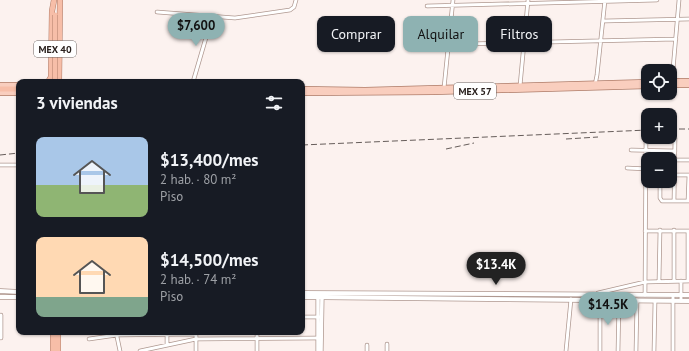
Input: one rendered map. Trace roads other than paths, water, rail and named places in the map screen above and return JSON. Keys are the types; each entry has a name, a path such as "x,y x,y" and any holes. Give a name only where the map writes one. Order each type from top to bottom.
{"highway":[{"name":"MEX 40","path":"54,0 56,15 57,79"},
{"path":"50,79 51,76 52,11 54,0"},
{"name":"MEX 40","path":"56,15 59,0"},
{"path":"58,79 60,75 59,0"},
{"path":"51,76 55,78 60,75"},
{"path":"51,76 54,79"},
{"path":"0,89 16,89"},
{"path":"53,335 53,351"},
{"path":"58,335 58,351"}],"main road":[{"path":"677,82 689,81"},
{"name":"MEX 57","path":"594,86 641,83"},
{"path":"677,84 689,85"},
{"path":"0,85 16,85"},
{"name":"MEX 57","path":"305,93 641,86"},
{"name":"MEX 57","path":"305,89 444,90"},
{"path":"0,92 16,93"},
{"path":"0,292 16,292"},
{"path":"305,293 320,295 485,296 689,301"},
{"path":"305,297 320,295"},
{"path":"528,297 590,295 689,295"},
{"path":"0,297 16,297"}],"street":[{"path":"157,12 234,18 290,10 294,7 296,0"},
{"path":"594,86 602,40 605,0"},
{"path":"427,6 452,2 657,0"},
{"path":"673,64 679,0"},
{"path":"527,16 528,1"},
{"path":"451,16 452,2"},
{"path":"194,79 212,17"},
{"path":"604,21 689,19"},
{"path":"552,42 676,39"},
{"path":"444,90 447,52"},
{"path":"519,88 524,52"},
{"path":"646,144 646,150"},
{"path":"631,150 675,151 675,144"},
{"path":"677,160 689,160"},
{"path":"0,165 16,165"},
{"path":"627,168 641,168"},
{"path":"660,188 660,198 662,201 688,201 689,175 677,175"},
{"path":"645,295 647,188"},
{"path":"674,188 674,201"},
{"path":"659,281 660,230"},
{"path":"674,230 674,281"},
{"path":"590,295 645,282 688,281 689,231 646,231"},
{"path":"681,281 681,301"},
{"path":"320,295 320,351"},
{"path":"673,295 673,351"},
{"path":"566,351 571,299"},
{"path":"600,300 600,351"},
{"path":"618,351 619,300"},
{"path":"636,351 637,300"},
{"path":"654,351 655,301"},
{"path":"0,315 1,338"},
{"path":"305,317 320,317"},
{"path":"0,328 6,328"},
{"path":"89,339 111,335"},
{"path":"117,335 120,351"},
{"path":"167,335 167,345"},
{"path":"196,335 196,351"},
{"path":"257,335 257,351"},
{"path":"140,351 196,339 320,338"},
{"path":"387,344 387,351"},
{"path":"367,345 367,351"}],"railway":[{"path":"677,129 689,129"},
{"path":"305,145 641,130"},
{"path":"566,139 598,137"},
{"path":"446,149 474,143"},
{"path":"0,155 16,153"}]}
